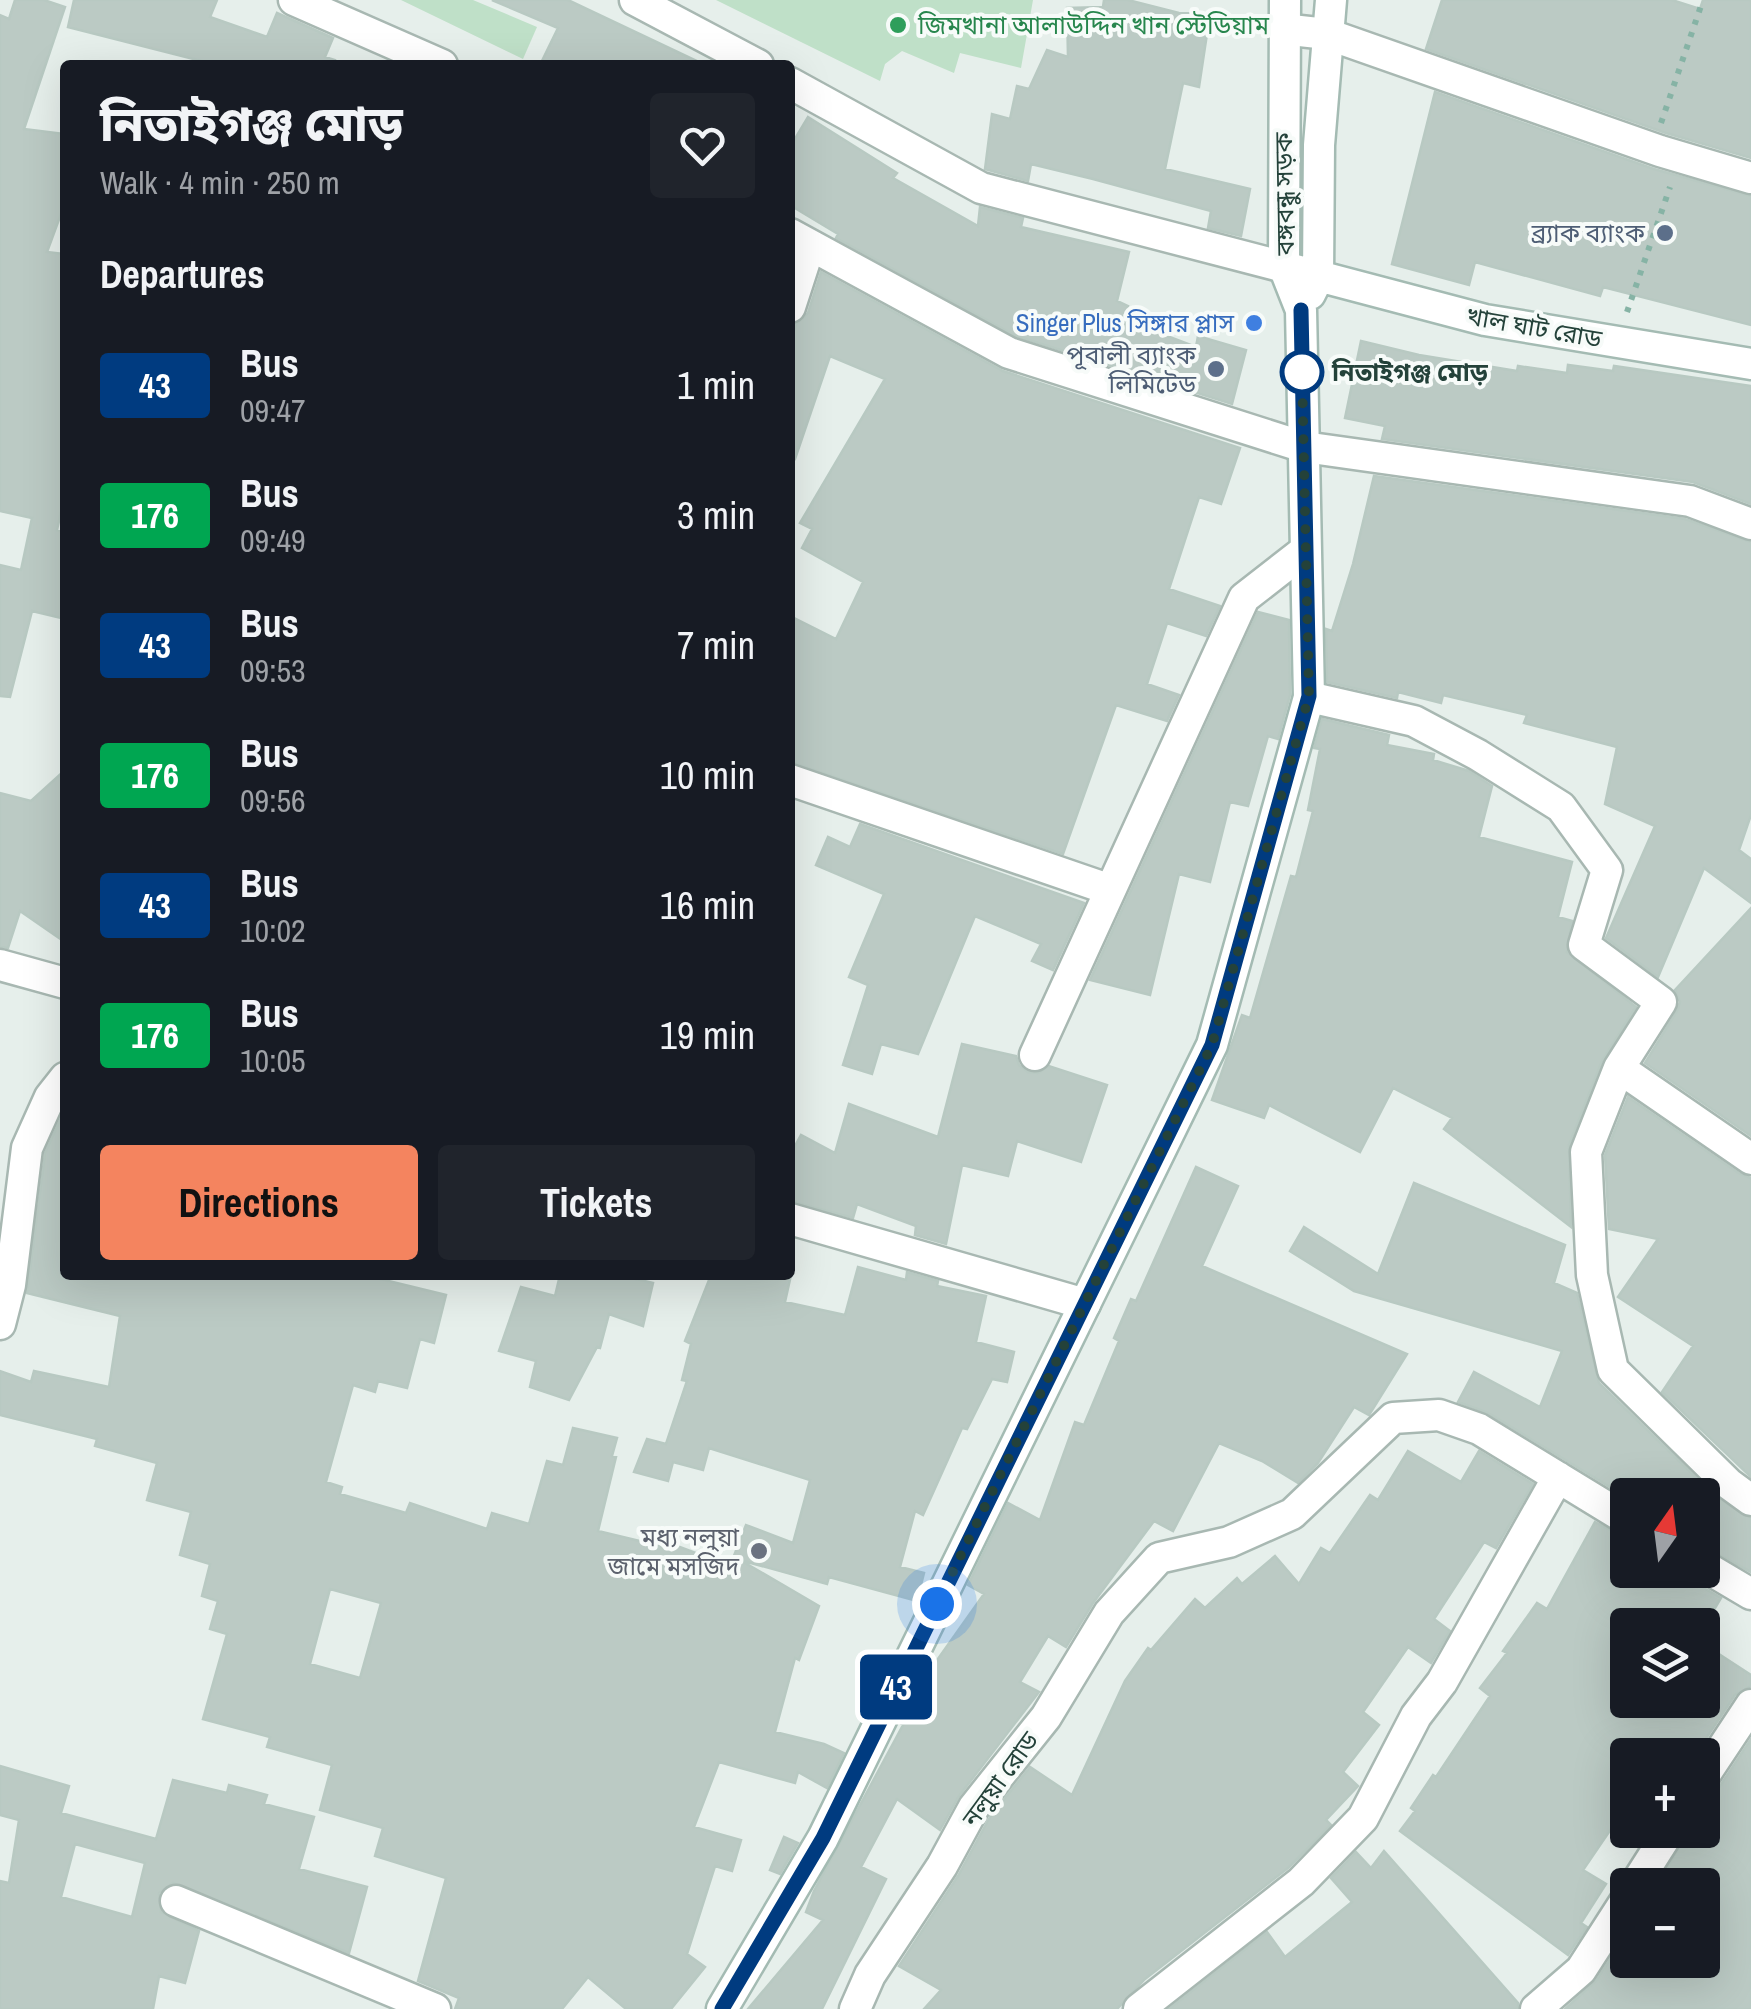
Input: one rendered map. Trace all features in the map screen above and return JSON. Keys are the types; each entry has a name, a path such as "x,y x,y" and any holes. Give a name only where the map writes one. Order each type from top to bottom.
{"street":[{"path":"294,0 431,60"},
{"path":"635,0 749,60"},
{"name":"বঙ্গবন্ধু সড়ক","path":"1301,310 1318,278 1319,144 1331,0"},
{"path":"1283,15 1326,34 1751,178"},
{"name":"বঙ্গবন্ধু সড়ক","path":"1283,15 1284,267 1301,310"},
{"name":"খাল ঘাট রোড","path":"795,85 981,188 1485,320 1751,364"},
{"path":"795,274 800,240 1009,353 1304,448 1690,501 1751,524"},
{"path":"722,2009 823,1838 1212,1045 1309,696 1303,552 1301,310"},
{"path":"1034,1056 1244,598 1303,552"},
{"path":"1309,696 1414,721 1478,755 1561,807 1606,870 1584,944 1661,1002 1619,1068 1586,1152 1592,1275 1614,1370 1729,1484 1751,1500"},
{"path":"795,782 1108,889"},
{"path":"0,965 60,982"},
{"path":"1619,1068 1751,1159"},
{"path":"0,1324 10,1286 27,1148 60,1085"},
{"path":"795,1220 1085,1304"},
{"name":"নলুয়া রোড","path":"854,2009 870,1975 942,1866 974,1807 1046,1716 1109,1614 1159,1558 1229,1542 1292,1514 1393,1418 1439,1415 1478,1430 1558,1477"},
{"path":"1139,2009 1301,1882 1363,1818 1416,1716 1442,1682 1558,1477 1610,1509"},
{"path":"1720,1576 1751,1594"},
{"path":"1720,1752 1751,1705"},
{"path":"176,1902 435,2009"},
{"path":"1536,2009 1581,1970 1610,1925"}],"path":[{"path":"1617,342 1703,0"}],"green space":[{"path":"401,0 473,0 537,27 523,59"},
{"name":"জিমখানা আলাউদ্দিন খান স্টেডিয়াম","path":"716,0 1033,0 1021,68 960,53 954,73 902,51 885,64 880,81"}],"building":[{"path":"15,0 44,0 65,7 24,129 60,133 60,217 47,252 60,253 60,618 32,611 10,697 0,696 0,565 21,570 32,518 0,511 0,15 9,19"},
{"path":"74,0 217,0 210,17 267,37 277,13 333,38 325,57 335,60 197,60 68,27"},
{"path":"492,0 568,0 694,60 542,60 558,28"},
{"path":"1104,0 1128,0 1179,13 1210,14 1199,87 1183,83 1165,169 1250,189 1241,236 1208,228 1211,211 1093,179 1031,164 1028,181 985,169 992,114 1010,119 1017,86 1029,89 1047,50 1068,57 1067,8 1103,7"},
{"path":"1442,0 1672,0 1700,9 1703,0 1751,0 1751,158 1666,133 1426,49"},
{"path":"1435,92 1654,169 1751,196 1751,325 1603,287 1600,296 1475,262 1469,285 1392,264"},
{"path":"808,117 897,173 893,178 978,226 980,207 1023,218 1021,227 1129,252 1117,301 1128,306 1122,319 1196,347 1198,336 1246,350 1232,404 1016,336 836,238 838,234 795,208 795,139"},
{"path":"821,272 1003,371 1240,448 1221,504 1199,497 1169,589 1220,606 1206,636 1167,623 1147,684 1179,695 1167,721 1116,705 1063,854 795,764 795,618 836,639 863,582 802,548 812,529 800,523 885,379 830,356 795,459 795,327 808,313"},
{"path":"1361,341 1517,371 1518,366 1567,373 1568,365 1613,371 1614,366 1751,386 1751,504 1693,482 1382,439 1385,426 1345,418"},
{"path":"1374,476 1685,519 1751,542 1751,815 1739,850 1751,859 1751,903 1704,868 1658,977 1606,938 1655,826 1605,804 1617,747 1524,723 1527,715 1443,695 1441,703 1398,692 1397,698 1327,682 1326,629 1332,631"},
{"path":"1258,612 1289,620 1290,695 1278,739 1268,736 1248,806 1230,802 1210,882 1179,874 1150,995 1090,980"},
{"path":"1322,719 1389,735 1387,745 1434,754 1433,760 1469,771 1492,786 1479,837 1572,862 1558,917 1572,921 1567,952 1636,1007 1602,1061 1569,1145 1571,1227 1444,1129 1452,1118 1393,1088 1360,1152 1269,1105 1264,1118 1212,1100 1242,1015 1250,1018 1291,876 1296,877 1313,811 1308,810 1320,749 1314,748"},
{"path":"60,775 60,939 20,911 8,948 0,947 0,793 31,801"},
{"path":"860,824 1084,903 1053,970 1032,961 1041,944 975,916 918,1054 881,1044 872,1074 843,1065 868,985 849,977 884,894 816,865 828,837 850,847"},
{"path":"1751,908 1751,1136 1645,1063 1677,1011 1680,1002 1675,990"},
{"path":"962,1044 1016,1056 1028,1072 1038,1073 1049,1066 1107,1085 1081,1162 1017,1141 1008,1176 962,1165 946,1244 915,1235 916,1226 857,1204 853,1218 795,1202 795,1146 801,1135 835,1153 849,1104 938,1137"},
{"path":"1628,1097 1751,1178 1751,1477 1662,1392 1693,1346 1618,1297 1658,1239 1609,1229 1605,1155"},
{"path":"60,1120 60,1280 384,1280 446,1295 434,1343 420,1339 407,1388 378,1381 375,1392 353,1385 326,1482 342,1487 340,1494 406,1513 410,1503 487,1529 492,1513 529,1524 547,1461 563,1465 573,1428 617,1438 598,1531 648,1543 651,1536 730,1566 746,1525 793,1543 810,1480 709,1448 703,1470 673,1462 668,1481 634,1472 647,1439 666,1444 687,1381 682,1380 691,1344 685,1341 709,1280 790,1280 785,1302 845,1315 858,1267 906,1280 907,1272 938,1281 937,1286 986,1296 976,1342 1014,1352 1007,1382 992,1379 967,1429 962,1428 923,1515 915,1511 900,1567 924,1573 917,1601 829,1577 827,1584 740,1560 819,1606 799,1660 795,1658 775,1732 844,1753 827,1788 798,1772 795,1783 719,1762 694,1827 741,1840 732,1871 715,1866 687,1954 705,1967 671,2009 626,2009 588,1977 562,2009 455,2009 459,1998 418,1981 446,1878 375,1856 383,1828 320,1810 332,1765 267,1747 270,1737 203,1719 227,1634 210,1629 218,1601 202,1596 210,1564 180,1555 191,1512 147,1500 157,1463 95,1446 97,1439 0,1415 0,1371 31,1382 34,1371 109,1387 120,1316 27,1293 45,1153","holes":["330,1589 381,1603 360,1678 310,1664"]},
{"path":"1196,1167 1238,1186 1202,1266 1407,1354 1369,1415 1354,1407 1318,1463 1298,1483 1262,1461 1219,1443 1173,1531 1154,1521 1093,1603 1066,1647 1048,1636 1020,1682 1039,1692 959,1796 940,1830 897,1799 861,1867 886,1879 822,2009 748,2009 823,1920 806,1912 814,1891 903,1725 900,1723 916,1690 984,1594 968,1585 1008,1503 1040,1520 1075,1422 1084,1425 1119,1341 1114,1338 1131,1299 1136,1301"},
{"path":"1414,1183 1565,1245 1554,1283 1577,1293 1599,1383 1696,1478 1610,1478 1610,1487 1488,1413 1458,1402 1474,1372 1540,1407 1562,1351 1354,1291 1290,1251 1304,1227 1378,1274"},
{"path":"559,1280 653,1283 643,1326 609,1314 600,1348 597,1347 569,1400 530,1387 536,1361 499,1351 521,1287 555,1296"},
{"path":"1408,1451 1461,1482 1479,1451 1533,1484 1496,1548 1484,1542 1434,1619 1450,1631 1431,1663 1408,1647 1363,1712 1379,1725 1343,1772 1358,1786 1326,1820 1331,1825 1288,1868 1145,1979 1117,2009 924,2009 941,1990 899,1966 958,1876 990,1817 1030,1767 1072,1795 1125,1681 1148,1648 1151,1650 1195,1599 1205,1608 1237,1578 1242,1584 1275,1556 1299,1584 1321,1548 1330,1553 1370,1495 1378,1500"},
{"path":"1720,1499 1751,1518 1751,1572 1720,1556"},
{"path":"1595,1522 1610,1530 1610,1588 1704,1588 1721,1598 1715,1608 1610,1608 1610,1718 1720,1718 1706,1738 1610,1738 1610,1830 1583,1870 1606,1884 1581,1923 1587,1927 1568,1955 1400,1831 1433,1775 1436,1777 1490,1696 1480,1688 1507,1653 1503,1651 1537,1603 1547,1609"},
{"path":"1720,1655 1751,1675 1751,1686 1735,1695 1720,1718"},
{"path":"1751,1739 1751,2009 1565,2009 1596,1981 1610,1959 1610,1978 1720,1978 1720,1868 1667,1868 1679,1848 1720,1848 1720,1786"},
{"path":"0,1766 69,1786 61,1813 156,1839 173,1780 227,1793 229,1785 267,1795 264,1804 314,1817 299,1869 367,1887 349,1953 173,1883 159,1893 161,1912 199,1931 185,1983 159,1976 153,2009 0,2009 0,1881 9,1883 19,1820 0,1815","holes":["75,1844 145,1863 132,1917 61,1897"]},
{"path":"784,1837 798,1843 780,1874 770,1870"},
{"path":"1384,1851 1518,2003 1518,2009 1169,2009 1267,1932 1285,1957 1352,1902 1331,1878 1356,1852 1371,1868"}],"bus line":[{"name":"43","path":"722,2009 823,1838 1212,1045 1309,696 1303,552 1301,310"}],"place":[{"name":"জিমখানা আলাউদ্দিন খান স্টেডিয়াম","path":"898,25"},
{"name":"ব্র্যাক ব্যাংক","path":"1665,233"},
{"name":"Singer Plus সিঙ্গার প্লাস","path":"1254,323"},
{"name":"পূবালী ব্যাংক লিমিটেড","path":"1216,369"},
{"name":"নিতাইগঞ্জ মোড়","path":"1302,372"},
{"name":"মধ্য নলুয়া জামে মসজিদ","path":"759,1551"}],"route":[{"path":"937,1604 1212,1045 1309,696 1302,372"}]}
